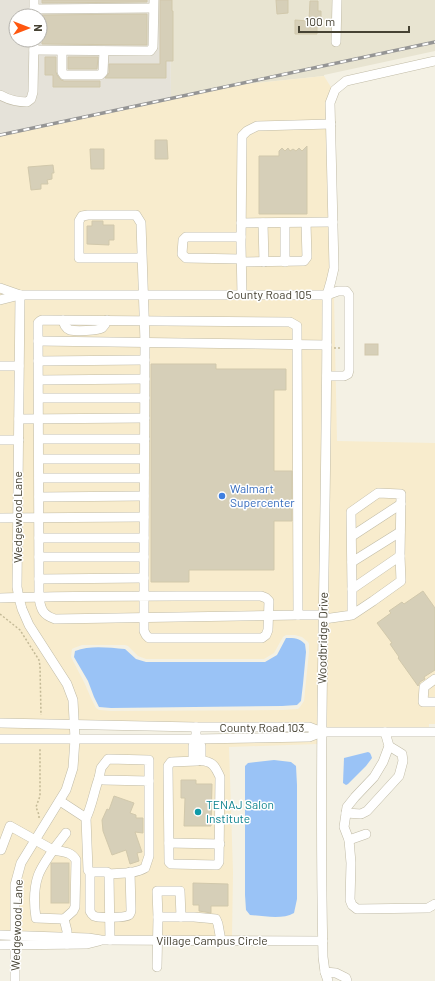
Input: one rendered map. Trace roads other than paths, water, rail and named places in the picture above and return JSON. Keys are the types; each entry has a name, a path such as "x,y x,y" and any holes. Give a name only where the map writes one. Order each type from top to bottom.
{"street":[{"path":"336,42 337,0"},
{"path":"0,95 6,99 18,102 27,102 31,99 34,92 34,50 150,51 153,48 154,4 34,8"},
{"path":"62,51 62,72 64,75 100,75 103,72 104,51"},
{"name":"County Road 105","path":"0,300 20,295 327,294 334,268 330,103 335,90 346,81 435,61"},
{"path":"242,294 242,136 247,131 257,126 331,124"},
{"path":"0,598 39,598 144,597 261,596 266,598 269,602 268,630 266,635 262,638 149,638 144,631 144,597 144,578 144,556 144,538 144,516 144,496 144,478 144,459 144,439 144,418 144,398 144,379 145,342 141,223 136,215 82,216 79,221 79,258 142,258"},
{"path":"241,223 333,222"},
{"path":"263,223 264,262"},
{"path":"285,223 285,262"},
{"path":"241,237 186,237 183,240 182,254 186,258 264,262 304,261 306,258 306,223"},
{"name":"County Road 105","path":"0,288 20,295"},
{"path":"327,294 338,291 346,291 349,295 348,374 344,376 327,376"},
{"name":"Woodbridge Drive","path":"327,294 322,732 323,941 325,972 328,981"},
{"name":"Wedgewood Lane","path":"15,981 16,884 21,863 66,790 73,768 75,739 73,700 67,684 29,625 22,609 17,587 20,295"},
{"path":"298,615 297,326 290,322 107,320 102,328 98,330 70,330 65,326 63,320 40,321 38,324 39,598 41,608 46,616 55,619 298,615 324,617 352,616 401,581 401,494 378,493 351,512 352,616"},
{"path":"38,341 327,345"},
{"path":"38,360 145,360"},
{"path":"0,366 19,366"},
{"path":"39,380 144,379"},
{"path":"39,398 144,398"},
{"path":"19,419 144,418"},
{"path":"39,439 144,439"},
{"path":"0,440 19,440"},
{"path":"39,459 144,459"},
{"path":"39,478 144,478"},
{"path":"39,497 144,496"},
{"path":"352,536 401,504"},
{"path":"0,518 144,516"},
{"path":"352,562 400,532"},
{"path":"39,538 144,538"},
{"path":"39,557 144,556"},
{"path":"352,589 400,556"},
{"path":"39,579 144,578"},
{"path":"435,679 424,687 423,702 435,702"},
{"name":"County Road 103","path":"0,723 196,728 309,728 322,732"},
{"path":"196,728 193,757 197,761"},
{"path":"322,732 435,732"},
{"name":"County Road 103","path":"0,739 196,739 309,737 322,732"},
{"path":"385,732 389,746 383,762 374,777 347,807 344,827 349,840 351,863 350,900 352,906 357,909 428,908 435,904"},
{"path":"346,813 361,814 367,811 399,776 403,761 402,754 389,746"},
{"path":"90,872 107,872 109,874 142,870 145,868 149,856 149,760 108,759 101,768 90,810 86,818 88,870 90,872 90,911 92,914 97,917 128,916 131,909 130,872"},
{"path":"171,762 209,762 216,768 220,777 219,862 217,865 171,864 169,862 169,843 168,766 171,762"},
{"path":"99,778 103,780 149,781"},
{"path":"60,801 86,818"},
{"path":"1,850 10,826 52,850 73,856 76,860 75,907 73,911 64,919 36,918 35,911 38,875 52,850 66,833"},
{"path":"349,840 366,834"},
{"path":"169,843 220,844"},
{"path":"105,940 109,917 109,874"},
{"path":"157,967 157,892 180,891 181,917"},
{"path":"158,917 216,919 221,941"},
{"path":"64,919 67,941"},
{"name":"Village Campus Circle","path":"0,935 15,935 67,941"},
{"name":"Village Campus Circle","path":"0,945 67,941 88,938 105,940 157,941 323,941"},
{"path":"325,972 336,973 346,978 347,981"}],"water":[{"path":"286,638 297,639 305,644 306,652 301,701 297,705 99,707 88,681 74,657 75,651 100,647 125,649 136,659 146,662 265,662 277,655"},
{"path":"368,752 372,758 366,766 348,784 346,785 343,783 344,758"},
{"path":"274,760 291,762 296,766 297,899 294,913 278,917 267,917 250,915 246,910 245,766 248,763"}],"railway":[{"path":"0,135 435,42"}],"place":[{"name":"Walmart Supercenter","path":"222,496"},
{"name":"TENAJ Salon Institute","path":"198,812"}]}
